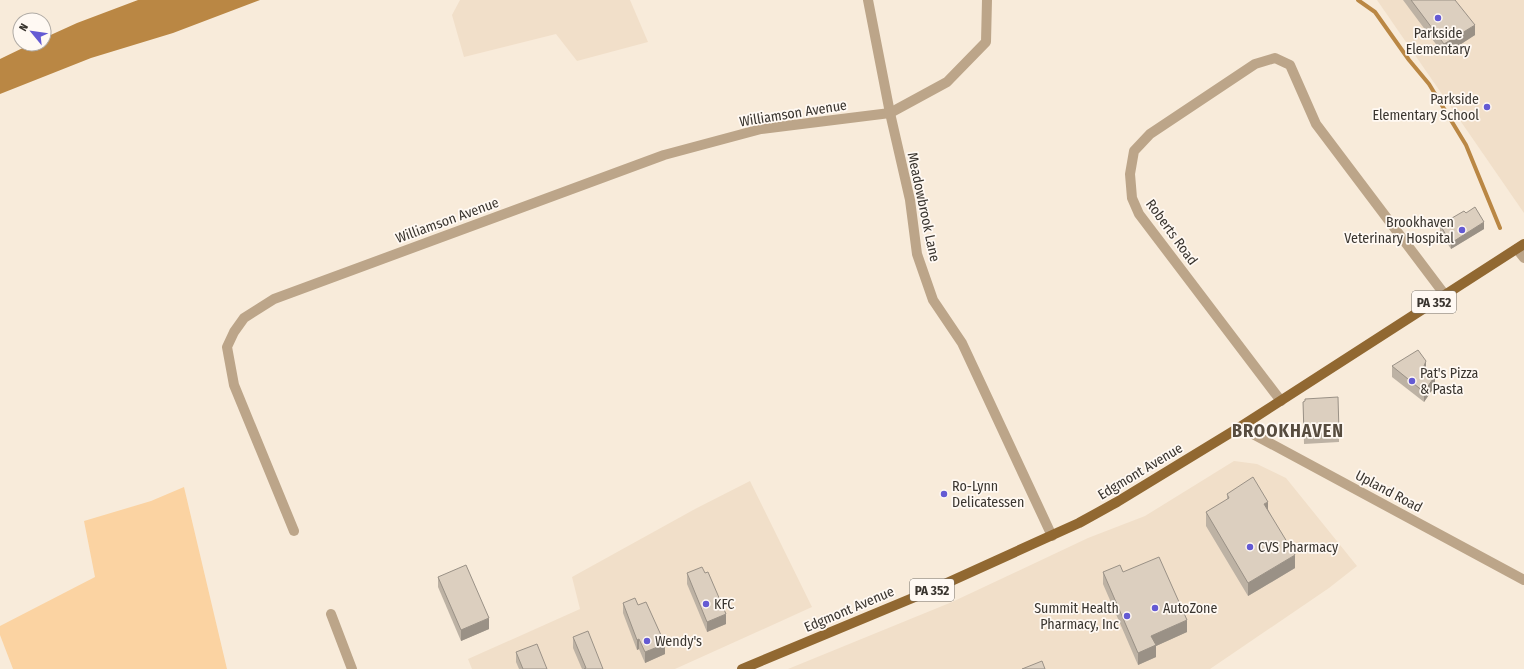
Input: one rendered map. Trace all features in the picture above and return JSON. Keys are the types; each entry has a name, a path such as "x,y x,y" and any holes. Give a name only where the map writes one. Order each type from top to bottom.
{"main road":[{"name":"Edgmont Avenue","path":"742,669 927,592 1052,536 1117,502 1240,428 1520,247"}],"street":[{"name":"Meadowbrook Lane","path":"868,0 890,113 910,200 917,254 933,300 962,343 1052,536"},
{"path":"890,113 947,82 986,42 987,0"},
{"name":"Roberts Road","path":"1281,402 1139,214 1132,198 1130,174 1134,151 1150,134 1255,64 1275,58 1290,65 1316,124 1444,295"},
{"name":"Williamson Avenue","path":"294,531 234,385 227,347 234,332 244,318 274,299 664,155 762,129 890,113"},
{"path":"1520,247 1524,258"},
{"name":"Upland Road","path":"1240,428 1524,580"},
{"path":"331,614 352,669"}],"shaded area":[{"path":"138,0 260,0 173,33 91,58 0,94 0,59 14,52 52,52 52,34 77,23"},
{"path":"460,0 630,0 648,42 577,61 556,34 464,57 452,15"},
{"name":"Parkside Elementary School","path":"1377,0 1524,0 1524,213"},
{"path":"1234,461 1257,464 1286,478 1357,566 1329,588 1210,669 788,669 952,602 1088,538 1145,516"},
{"path":"750,481 812,607 675,669 472,669 468,659 580,609 572,577 695,509"},
{"path":"184,487 227,669 13,669 0,635 0,626 95,577 84,521 151,501"}],"building":[{"name":"Parkside Elementary","path":"1411,0 1455,0 1475,25 1444,44"},
{"name":"Brookhaven Veterinary Hospital","path":"1475,207 1484,222 1451,243 1440,225 1464,211 1466,213"},
{"path":"1418,350 1426,361 1424,366 1435,376 1424,392 1392,366"},
{"path":"1338,397 1339,432 1304,434 1303,402 1305,399"},
{"name":"CVS Pharmacy","path":"1253,477 1268,502 1264,504 1295,555 1248,583 1206,512 1229,498 1227,494"},
{"path":"1159,557 1187,620 1151,636 1156,645 1138,653 1103,572 1120,565 1123,572"},
{"path":"466,565 489,618 461,630 438,577"},
{"name":"KFC","path":"702,567 705,573 708,572 726,614 707,622 687,573"},
{"name":"Wendy's","path":"635,598 638,605 646,602 665,644 645,652 639,639 637,640 623,603"},
{"path":"588,631 603,669 584,669 586,668 573,637"},
{"path":"537,644 547,669 523,669 516,652"},
{"path":"1042,661 1045,669 1022,669"}],"waterway":[{"path":"1358,0 1375,12 1409,60 1429,84 1466,145 1500,228"}],"place":[{"name":"Parkside Elementary","path":"1438,18"},
{"name":"Parkside Elementary School","path":"1487,107"},
{"name":"Brookhaven Veterinary Hospital","path":"1462,230"},
{"name":"Pat's Pizza & Pasta","path":"1412,381"},
{"name":"Ro-Lynn Delicatessen","path":"944,494"},
{"name":"CVS Pharmacy","path":"1250,547"},
{"name":"KFC","path":"706,604"},
{"name":"AutoZone","path":"1155,608"},
{"name":"Summit Health Pharmacy, Inc","path":"1127,616"},
{"name":"Wendy's","path":"647,641"}],"district":[{"name":"BROOKHAVEN","path":"1288,431"}]}
